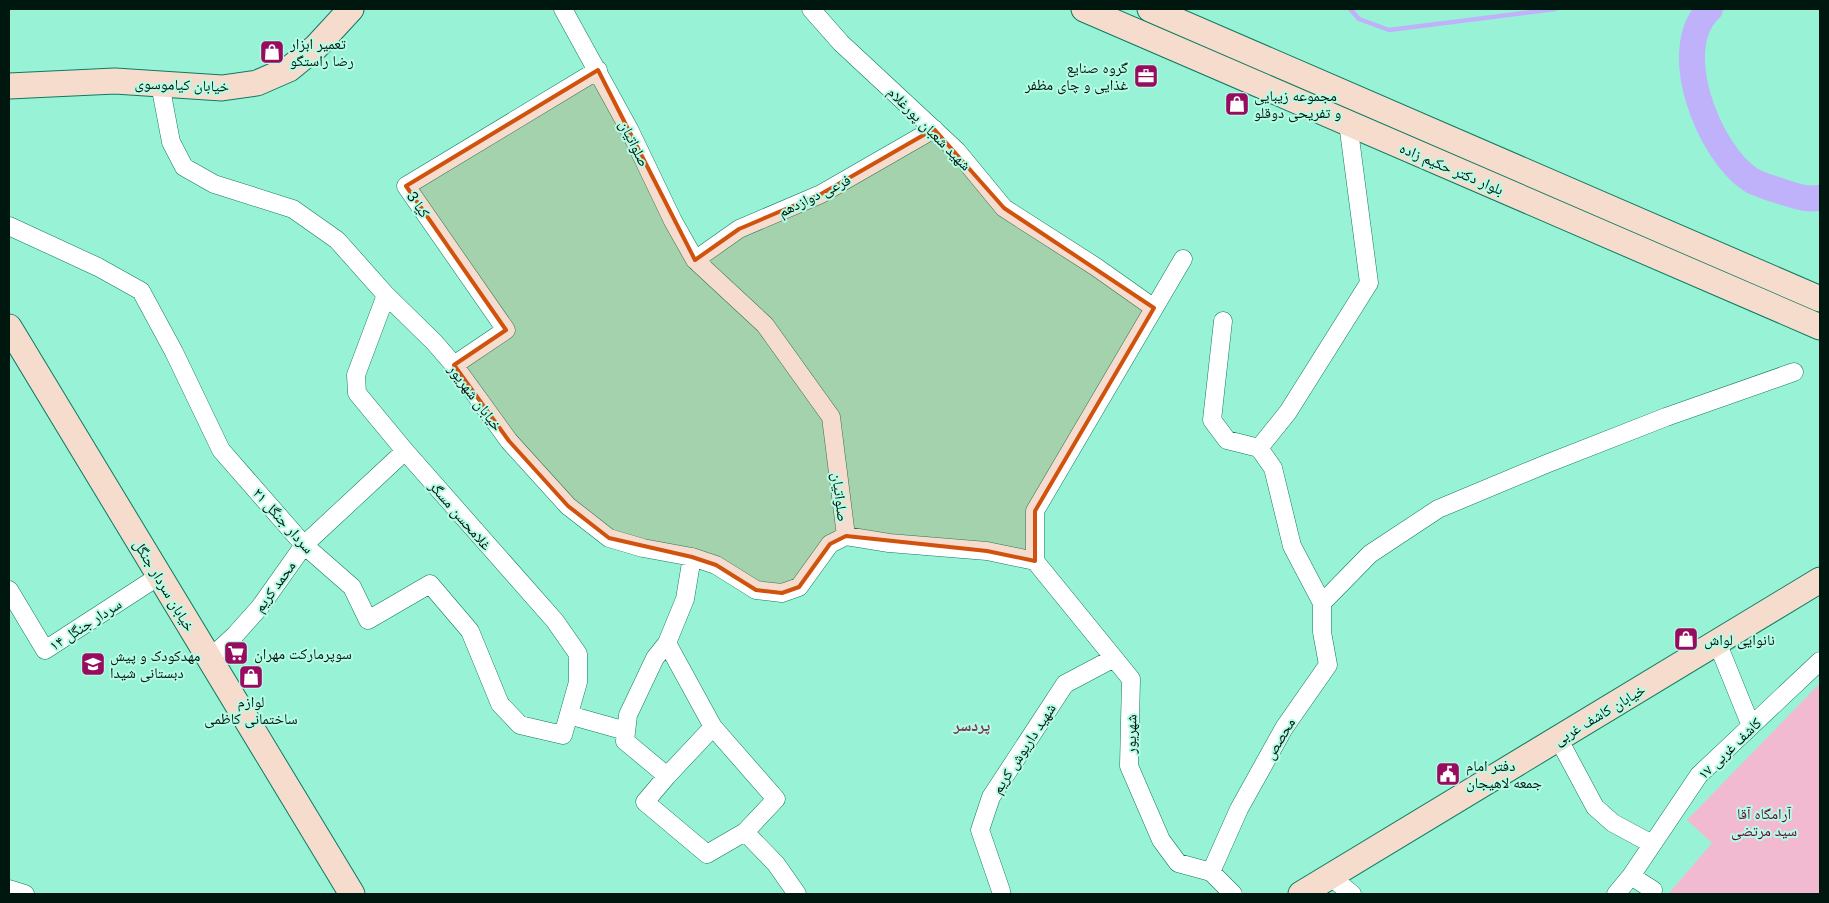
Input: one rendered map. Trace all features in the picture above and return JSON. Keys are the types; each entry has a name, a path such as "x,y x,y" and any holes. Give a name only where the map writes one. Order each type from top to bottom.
{"main road":[{"name":"خیابان کیاموسوی","path":"11,87 115,82 222,88 256,83 289,69 316,47 351,9"},
{"name":"بلوار دکتر حکیم زاده","path":"1084,9 1820,327"},
{"name":"بلوار دکتر حکیم زاده","path":"1150,9 1820,299"},
{"path":"1279,93 1290,68"},
{"name":"خیابان سردار جنگل","path":"13,342 159,576 352,894"},
{"name":"خیابان کاشف غربی","path":"1301,894 1820,580"}],"street":[{"name":"صلواتیان","path":"563,9 629,129 694,260 765,325 830,417 846,536 987,551 1035,561"},
{"name":"شهید شعبان پورغلام","path":"810,9 841,42 957,151 1004,208 1096,267 1154,308"},
{"name":"کیا 3","path":"454,366 506,330 406,186 598,70"},
{"name":"خیابان شهریور","path":"160,84 171,142 184,167 214,184 293,209 337,240 386,295 434,342 509,441 568,506 609,538 642,548 692,557 716,565 756,590 782,593 799,587 830,544 846,536"},
{"path":"1259,448 1288,412 1369,283 1348,123"},
{"name":"فرعی دوازدهم","path":"694,260 739,229 821,194 934,129"},
{"name":"سردار جنگل ۲۱","path":"9,226 98,267 141,291 174,352 222,450 304,545 352,587 368,620 430,584 470,631 500,704 520,725 563,735"},
{"path":"1035,561 1035,511 1183,259"},
{"name":"غلامحسن مسگر","path":"386,295 356,375 357,393 405,451 554,621 578,654 578,682 563,735"},
{"path":"1223,321 1212,420 1227,440 1259,448 1272,468 1292,546 1322,603 1370,554 1438,509 1546,464 1794,372"},
{"name":"محمد کریم","path":"209,659 235,635 260,607 304,545 405,451"},
{"path":"667,776 625,741 626,731 628,715 655,658 667,643 685,599 692,557"},
{"name":"شهریور","path":"1035,561 1131,680 1129,766 1161,840 1178,863 1211,872 1233,894"},
{"name":"سردار جنگل ۱۴","path":"9,590 45,650 159,576"},
{"name":"محصص","path":"1211,872 1239,809 1284,728 1328,665 1322,632 1322,603"},
{"path":"1717,642 1751,726"},
{"path":"667,643 714,727 776,799 746,832 707,854 645,802 714,727"},
{"name":"شهید داریوش کریم","path":"1001,894 980,830 991,797 1065,684 1114,658"},
{"name":"کاشف غربی ۱۷","path":"1616,894 1631,876 1699,776 1820,661"},
{"path":"569,715 626,731"},
{"path":"1558,738 1595,807 1613,823 1652,844"},
{"path":"746,832 776,864 797,894"},
{"path":"1330,876 1352,894"},
{"path":"1631,876 1653,890 1651,894"},
{"path":"9,889 25,894"}],"highlighted area":[{"path":"598,70 695,260 739,229 821,194 934,129 1004,208 1154,308 1035,511 1035,561 987,551 846,536 830,544 799,587 782,593 756,590 716,565 692,557 609,538 568,506 509,441 454,365 506,330 406,186"}],"green space":[{"name":"آرامگاه آقا سید مرتضی","path":"1820,683 1820,894 1668,894 1712,843 1687,820"}],"waterway":[{"path":"1350,9 1359,19 1389,30 1555,9"},
{"path":"1710,9 1698,26 1692,48 1693,73 1699,99 1708,124 1721,147 1735,166 1751,180 1801,197 1820,198"}],"place":[{"name":"تعمیر ابزار رضا راستگو","path":"272,52"},
{"name":"گروه صنایع غذایی و چای مظفر","path":"1146,76"},
{"name":"مجموعه زیبایی و تفریحی دوقلو","path":"1237,104"},
{"name":"نانوایی لواش","path":"1686,639"},
{"name":"سوپرمارکت مهران","path":"236,653"},
{"name":"مهدکودک و پیش دبستانی شیدا","path":"93,664"},
{"name":"لوازم ساختمانی کاظمی","path":"251,677"},
{"name":"دفتر امام جمعه لاهیجان","path":"1448,774"}],"district":[{"name":"پردسر","path":"972,724"}]}
